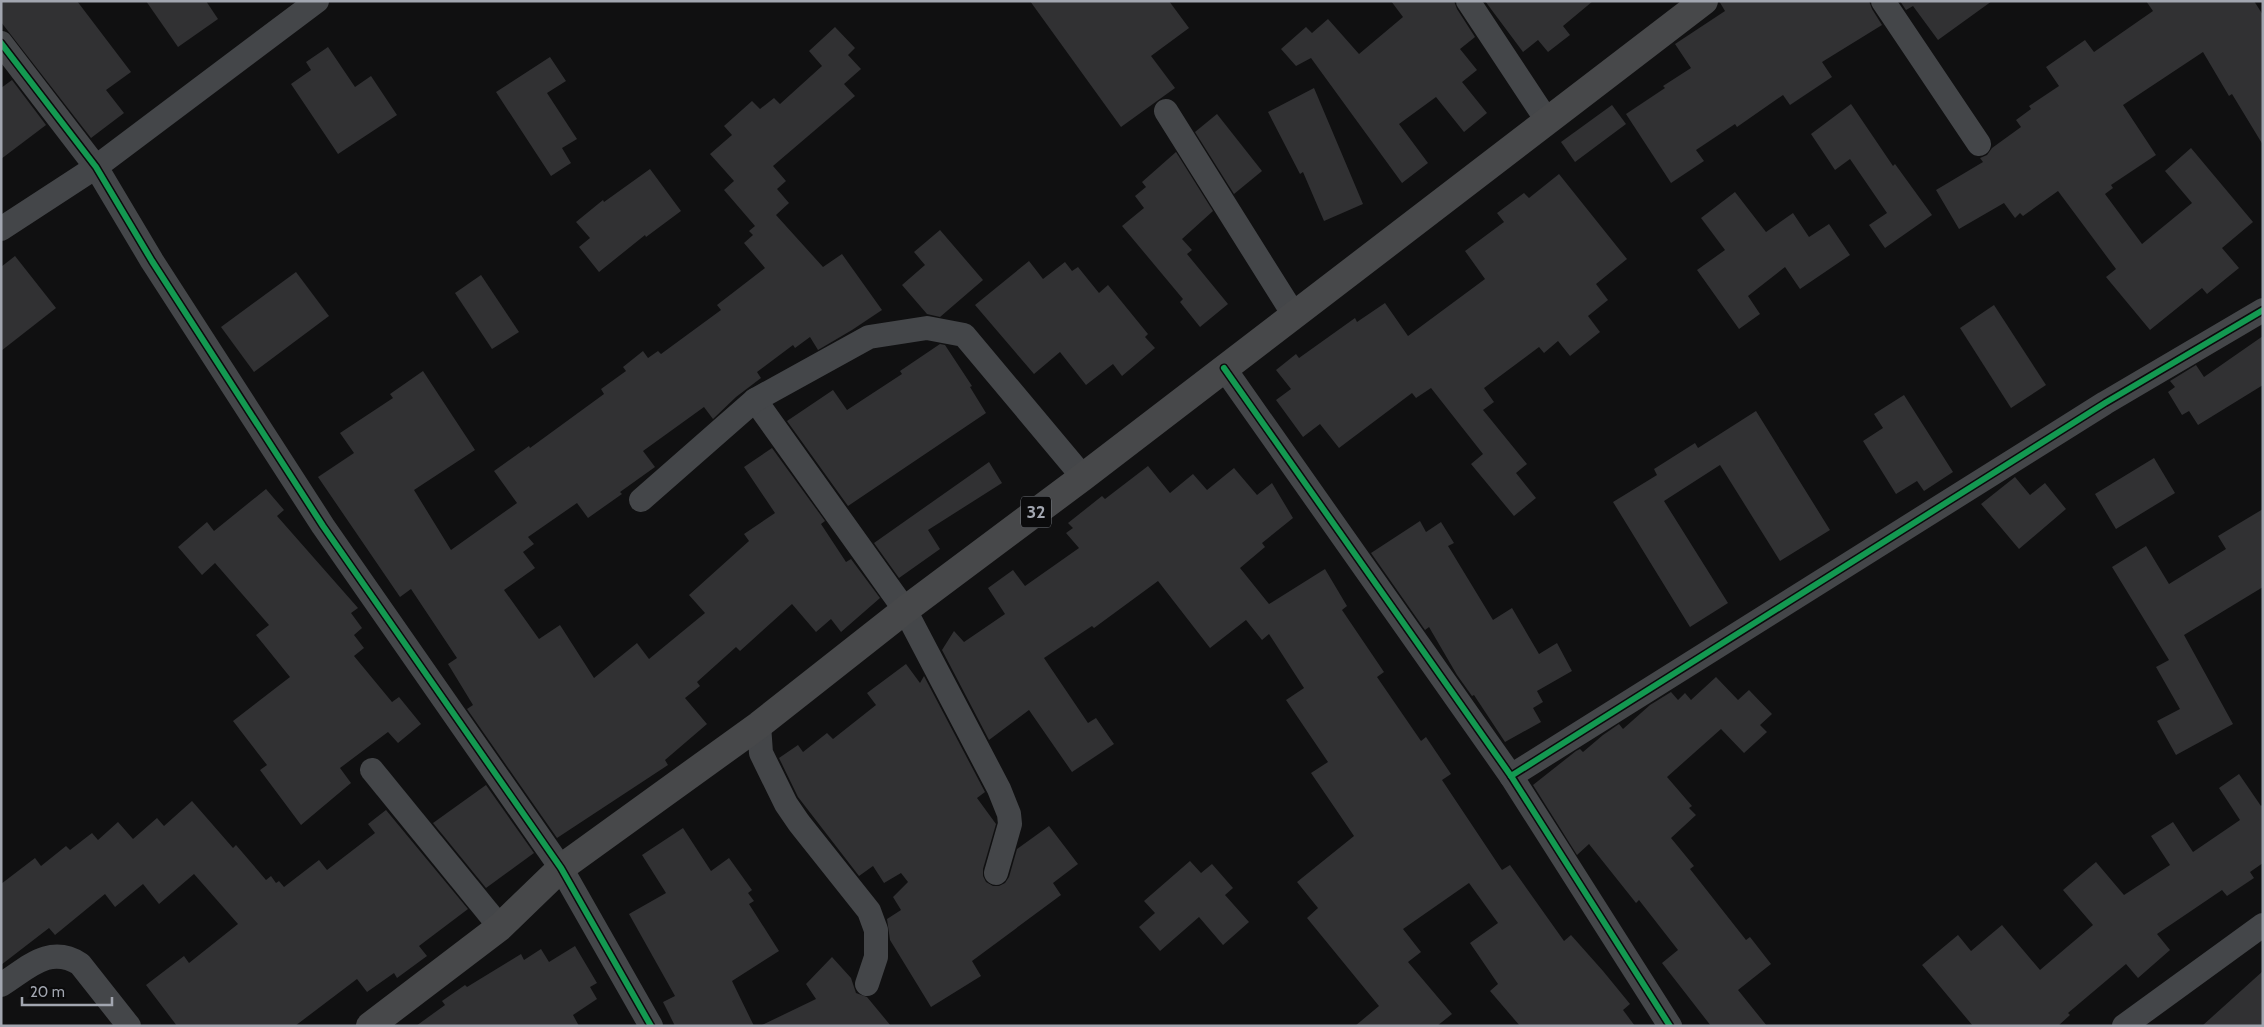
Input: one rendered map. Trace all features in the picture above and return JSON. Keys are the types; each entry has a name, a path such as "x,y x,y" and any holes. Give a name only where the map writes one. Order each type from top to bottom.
{"highway":[{"name":"32","path":"370,1026 500,927 561,868 759,725 905,610 1083,477 1704,1"}],"street":[{"path":"1,229 96,167 317,1"},
{"path":"1468,1 1548,122"},
{"path":"1883,1 1980,144"},
{"path":"1,44 96,167 162,277 323,526 561,868 651,1026"},
{"path":"1166,111 1294,315"},
{"path":"1511,776 2105,403 2263,310"},
{"path":"642,500 755,400 869,337 926,328 964,335 1083,477"},
{"path":"1224,368 1511,776 1670,1026"},
{"path":"755,400 905,610 999,789 1009,814 1010,824 1007,840 996,873"},
{"path":"759,725 761,753 786,804 869,912 876,930 876,957 866,984"},
{"path":"372,770 500,927"},
{"path":"2124,1026 2263,925"},
{"path":"1,986 47,956 70,957 80,964 129,1026"}],"building":[{"path":"1,1 77,1 131,72 106,90 124,113 91,138 1,22"},
{"path":"146,1 206,1 218,19 178,47"},
{"path":"1030,1 1169,1 1189,28 1151,56 1175,88 1121,127"},
{"path":"1391,1 1454,1 1475,37 1460,49 1477,70 1462,82 1487,113 1464,132 1436,97 1399,124 1428,163 1402,183 1311,58 1296,66 1281,49 1306,27 1312,33 1328,19 1359,54 1403,17"},
{"path":"1485,1 1593,1 1563,26 1570,35 1548,52 1538,40 1523,52"},
{"path":"1719,1 1869,1 1882,25 1822,62 1832,77 1790,105 1783,95 1737,127 1735,124 1696,150 1704,161 1671,183 1626,114 1691,68 1675,44 1725,11"},
{"path":"1900,1 1992,1 1938,40 1913,6 1906,10"},
{"path":"2146,1 2254,1 2263,15 2263,145 2232,94 2229,96 2203,52 2123,105 2156,155 2111,185 2113,188 2105,194 2142,244 2192,203 2165,171 2191,148 2253,222 2222,248 2239,268 2207,294 2202,288 2150,330 2106,277 2116,269 2058,191 2023,216 2020,213 2015,218 2004,203 1959,229 1936,190 1983,162 1980,158 1987,155 1992,148 2021,127 2016,120 2031,109 2029,106 2059,86 2046,67 2085,40 2094,52 2153,11"},
{"path":"835,27 855,48 848,55 861,69 844,84 855,96 773,166 786,181 777,189 789,203 776,215 823,267 842,254 882,310 818,350 810,337 795,348 793,345 757,372 761,378 736,397 713,419 704,407 643,451 655,467 620,492 622,494 588,518 577,503 528,537 534,544 523,552 535,568 504,590 539,639 560,625 594,678 637,643 649,659 705,613 689,595 749,541 744,534 775,513 744,467 772,448 825,521 821,524 846,562 851,559 880,598 841,632 831,619 816,632 792,604 740,651 736,647 697,682 700,686 685,698 707,724 665,760 668,765 557,838 467,709 473,705 448,664 457,658 411,589 400,597 318,477 354,453 340,433 393,398 390,394 423,371 475,450 414,490 451,550 517,503 494,471 529,446 530,448 604,394 601,389 626,371 623,367 643,351 648,358 658,351 661,354 721,310 717,305 765,268 744,243 753,235 749,231 755,226 724,190 734,181 710,154 732,135 724,126 752,101 760,109 774,98 780,104 822,66 809,51"},
{"path":"328,47 355,87 371,76 397,115 338,154 291,84 311,70 306,62"},
{"path":"550,57 566,81 547,93 577,139 562,148 571,163 551,176 496,92"},
{"path":"12,80 46,125 1,159 1,88"},
{"path":"1314,88 1363,204 1324,221 1303,172 1300,174 1268,112"},
{"path":"1851,104 1893,166 1895,164 1932,215 1885,248 1869,225 1887,213 1850,159 1835,170 1811,134"},
{"path":"1612,105 1626,124 1575,162 1561,142"},
{"path":"1217,114 1262,171 1234,194 1195,132"},
{"path":"1176,152 1213,211 1182,239 1192,250 1187,254 1228,304 1200,327 1180,302 1183,299 1122,226 1144,208 1135,196 1146,187 1142,182"},
{"path":"650,169 681,211 646,237 645,235 599,272 579,247 590,238 576,222 603,200 604,202"},
{"path":"1559,174 1627,259 1596,284 1608,300 1588,316 1600,332 1570,356 1558,341 1544,353 1539,347 1484,388 1494,402 1483,410 1527,464 1516,473 1536,498 1514,516 1471,464 1483,454 1431,388 1416,398 1412,393 1339,448 1320,424 1303,437 1276,400 1291,389 1276,370 1296,354 1299,358 1355,318 1357,322 1385,303 1408,336 1485,279 1465,251 1504,222 1497,213 1524,193 1529,198"},
{"path":"1735,192 1766,232 1793,213 1809,237 1829,224 1850,255 1800,289 1785,267 1748,296 1760,314 1739,329 1697,270 1725,250 1701,218"},
{"path":"940,230 983,280 940,317 927,314 902,285 925,265 914,252"},
{"path":"15,256 56,308 1,351 1,267"},
{"path":"1029,261 1043,279 1065,262 1072,271 1078,267 1099,293 1108,285 1148,334 1145,337 1155,348 1122,376 1113,364 1086,385 1060,352 1034,374 975,305"},
{"path":"296,272 329,316 254,372 221,327"},
{"path":"481,275 519,332 492,349 455,293"},
{"path":"1994,305 2046,385 2011,408 1960,328"},
{"path":"2263,336 2263,385 2198,425 2189,411 2182,415 2168,392 2175,387 2170,381 2196,365 2204,377"},
{"path":"940,344 945,345 972,386 970,387 986,413 848,506 787,421 833,390 847,410 902,374 900,371"},
{"path":"1904,395 1953,472 1924,491 1917,481 1896,494 1863,441 1883,428 1874,414"},
{"path":"1756,411 1830,530 1780,561 1720,465 1664,501 1728,603 1690,627 1613,502 1657,475 1654,469 1695,443 1698,448"},
{"path":"2154,458 2175,493 2116,529 2095,494"},
{"path":"989,462 1002,483 928,530 940,549 899,578 874,543"},
{"path":"1148,466 1170,493 1193,474 1207,490 1234,468 1257,495 1272,483 1293,518 1262,543 1265,547 1240,568 1269,604 1325,569 1347,606 1342,610 1384,672 1377,677 1421,741 1426,737 1451,774 1442,780 1502,870 1510,865 1564,941 1571,935 1603,971 1630,1004 1623,1010 1635,1026 1520,1026 1490,991 1498,984 1470,943 1498,923 1469,883 1403,929 1421,952 1408,962 1452,1014 1437,1026 1355,1026 1379,1006 1307,918 1318,908 1297,882 1354,836 1311,773 1328,762 1286,700 1304,688 1269,634 1262,640 1246,620 1210,648 1158,581 1094,628 1092,626 1044,658 1088,723 1096,718 1114,744 1072,772 1029,710 989,740 942,650 954,631 964,642 1005,614 988,588 1013,570 1025,586 1079,548 1066,533 1073,528 1068,523 1102,496 1105,499"},
{"path":"2015,477 2030,495 2045,483 2066,509 2019,549 1981,504"},
{"path":"266,489 284,510 277,516 358,608 351,613 362,628 354,635 364,648 354,656 392,702 399,697 421,724 398,743 388,732 340,768 351,783 301,825 260,770 267,765 233,721 290,677 256,635 269,625 215,563 202,575 178,547 207,522 214,531"},
{"path":"2263,509 2263,587 2184,635 2233,724 2176,755 2157,721 2180,709 2156,667 2169,660 2112,567 2146,546 2169,584 2226,549 2218,536"},
{"path":"1420,521 1426,532 1441,522 1454,543 1448,546 1493,620 1512,608 1539,654 1557,643 1572,671 1537,691 1543,702 1533,708 1541,722 1505,742 1474,695 1472,696 1457,675 1429,627 1425,630 1371,553"},
{"path":"906,664 920,683 924,676 985,792 977,798 996,824 983,869 983,876 986,882 993,886 1005,883 1009,877 1017,849 1049,826 1078,864 1053,883 1061,895 972,961 981,976 931,1007 890,940 887,919 901,910 893,897 908,882 901,873 884,883 873,866 859,876 798,797 779,758 798,745 803,752 827,733 833,739 876,705 867,693"},
{"path":"1716,677 1738,700 1749,690 1772,714 1760,725 1767,732 1744,753 1721,729 1667,777 1692,806 1689,808 1696,815 1671,838 1694,866 1690,869 1746,940 1750,937 1771,964 1738,990 1767,1026 1711,1026 1662,963 1678,950 1639,900 1636,903 1589,844 1577,855 1533,785 1576,751 1580,749 1583,752 1619,724 1623,729 1650,705 1671,692 1678,700 1685,693 1691,700"},
{"path":"2239,774 2261,806 2263,804 2263,863 2250,872 2254,878 2227,896 2222,890 2157,934 2170,950 2138,978 2126,964 2068,1013 2070,1015 2058,1026 1973,1026 1922,965 1958,935 1971,951 2002,925 2040,970 2093,925 2063,890 2096,862 2124,895 2170,865 2151,836 2173,822 2193,852 2240,820 2219,788"},
{"path":"486,785 534,853 486,888 433,823"},
{"path":"192,801 233,848 236,845 266,880 271,876 276,883 279,881 284,887 319,860 327,870 375,833 368,824 386,810 468,909 419,946 427,956 397,978 394,973 367,992 357,979 295,1026 177,1026 146,985 184,956 189,963 238,924 194,874 159,904 143,884 115,907 105,894 55,935 49,928 1,965 1,884 35,858 41,866 66,846 70,850 92,833 98,840 118,822 133,839 157,818 164,826"},
{"path":"683,828 711,871 729,858 752,890 748,893 754,901 749,904 779,951 732,981 754,1026 675,1026 663,1002 675,996 629,914 666,893 642,855"},
{"path":"1190,861 1201,873 1212,864 1233,888 1225,895 1249,922 1223,945 1199,917 1160,951 1139,927 1155,913 1144,901"},
{"path":"575,946 597,983 590,987 597,999 573,1015 579,1026 416,1026 445,1005 442,1001 465,985 467,987 521,954 524,960 541,949 549,962"},
{"path":"832,957 851,978 856,993 867,997 891,1026 760,1026 816,999 806,984"},
{"path":"2263,971 2263,1026 2202,1026"}],"cycle path":[{"path":"1,43 96,167 152,261 323,526 561,868 651,1026"},
{"path":"1511,776 2105,403 2263,310"},
{"path":"1224,368 1511,776 1670,1026"}]}
